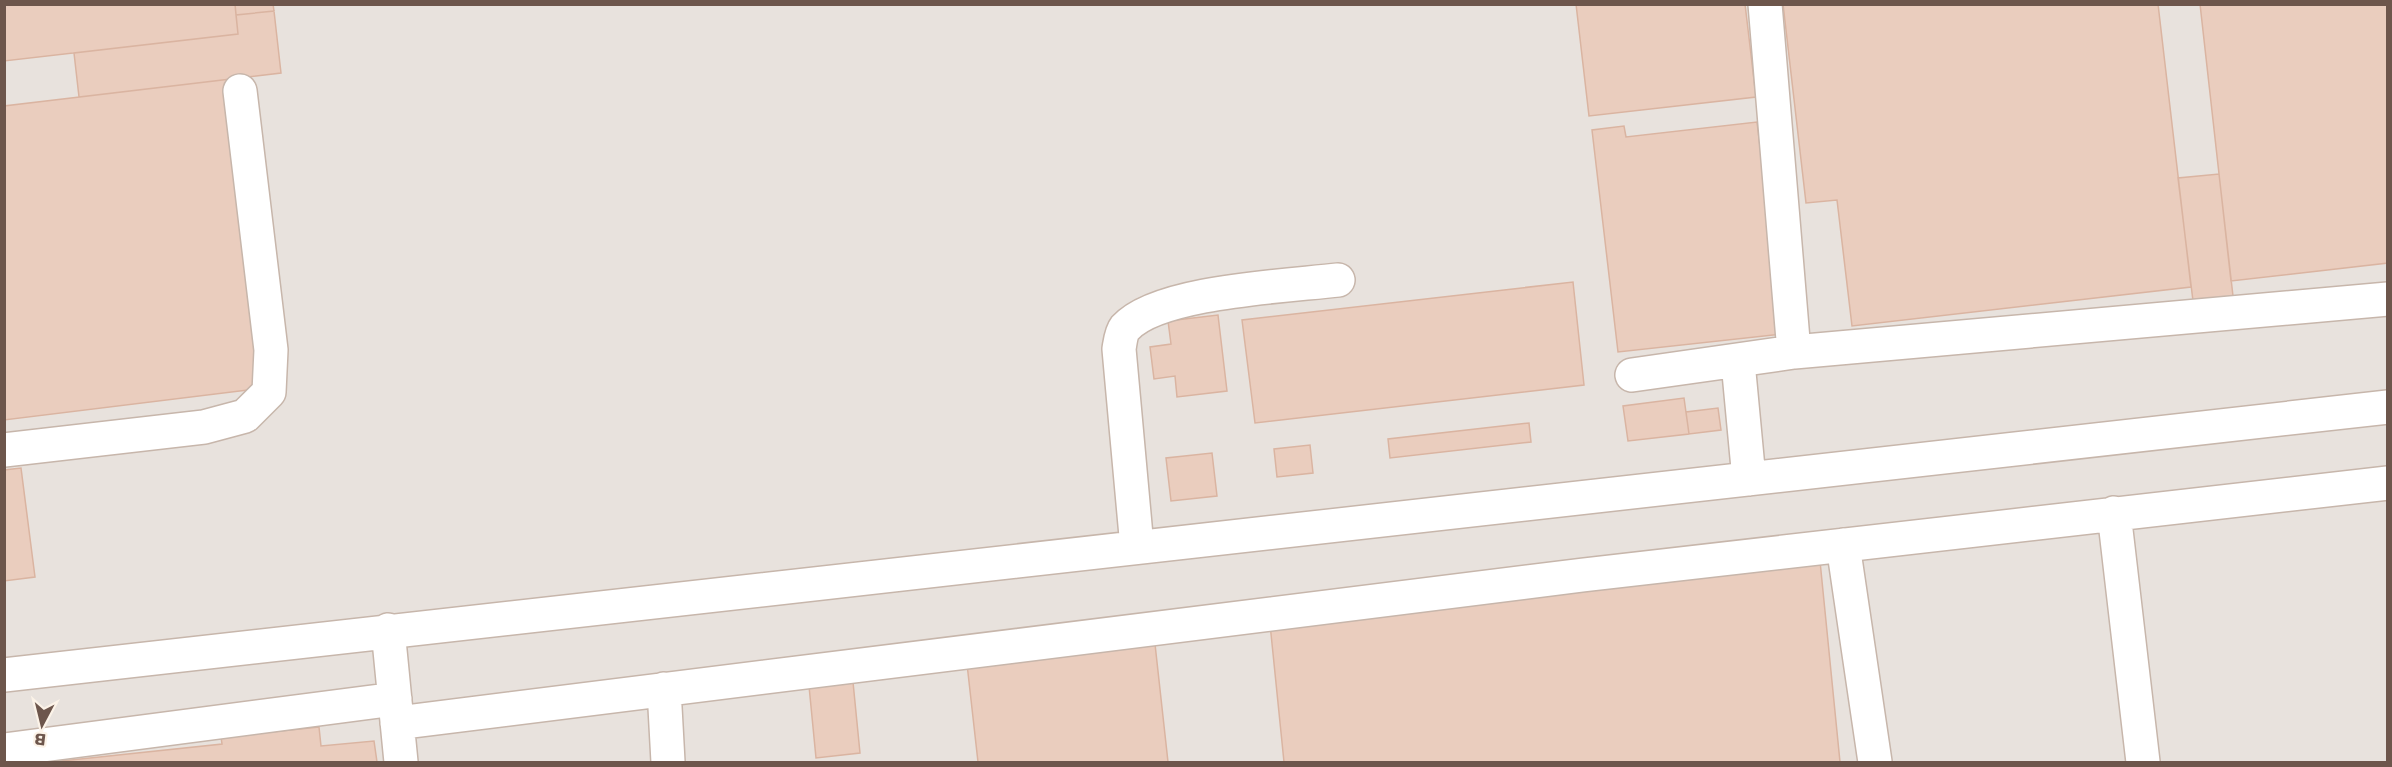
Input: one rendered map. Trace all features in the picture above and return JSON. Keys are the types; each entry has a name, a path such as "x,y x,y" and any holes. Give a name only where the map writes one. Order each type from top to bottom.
{"street":[{"path":"1765,4 1794,352"},
{"path":"4,450 204,427 245,416 269,392 272,350 240,91"},
{"path":"1137,547 1119,349 1124,329 1146,312 1196,297 1338,280"},
{"path":"1632,375 1738,362 1794,352 2388,299"},
{"path":"1738,362 1749,479"},
{"path":"4,675 388,630 2388,407"},
{"path":"4,750 396,711 664,689 1843,544 2388,483"},
{"path":"2114,513 2143,762"},
{"path":"1843,544 1875,762"},
{"path":"388,630 401,762"},
{"path":"664,689 668,762"}],"shaded area":[{"path":"5,5 2387,5 2387,762 5,762"}],"building":[{"path":"4,4 235,4 238,34 4,61"},
{"path":"235,4 273,4 274,11 236,15"},
{"path":"1576,4 1745,4 1756,97 1589,116"},
{"path":"1783,4 2158,4 2191,287 1852,326 1837,200 1806,203"},
{"path":"2200,4 2388,4 2388,263 2231,281"},
{"path":"274,11 281,73 79,97 74,53 238,34 236,15"},
{"path":"231,79 264,388 4,420 4,106"},
{"path":"1757,122 1783,334 1618,352 1592,130 1624,126 1626,137"},
{"path":"2219,174 2233,296 2193,301 2178,178"},
{"path":"1573,282 1584,385 1255,423 1242,320"},
{"path":"1218,315 1227,391 1177,397 1175,376 1154,379 1150,347 1171,344 1168,321"},
{"path":"1684,398 1689,434 1628,441 1623,406"},
{"path":"1718,408 1721,430 1689,434 1686,412"},
{"path":"1529,423 1531,442 1390,458 1388,439"},
{"path":"1310,445 1313,473 1277,477 1274,449"},
{"path":"1212,453 1217,496 1171,501 1166,458"},
{"path":"21,468 35,577 4,581 4,470"},
{"path":"1820,561 1840,762 1284,762 1269,614"},
{"path":"1155,644 1168,762 978,762 967,664"},
{"path":"853,682 860,753 816,758 809,686"},
{"path":"319,727 321,746 374,741 377,762 52,762 222,744 221,737"}]}
